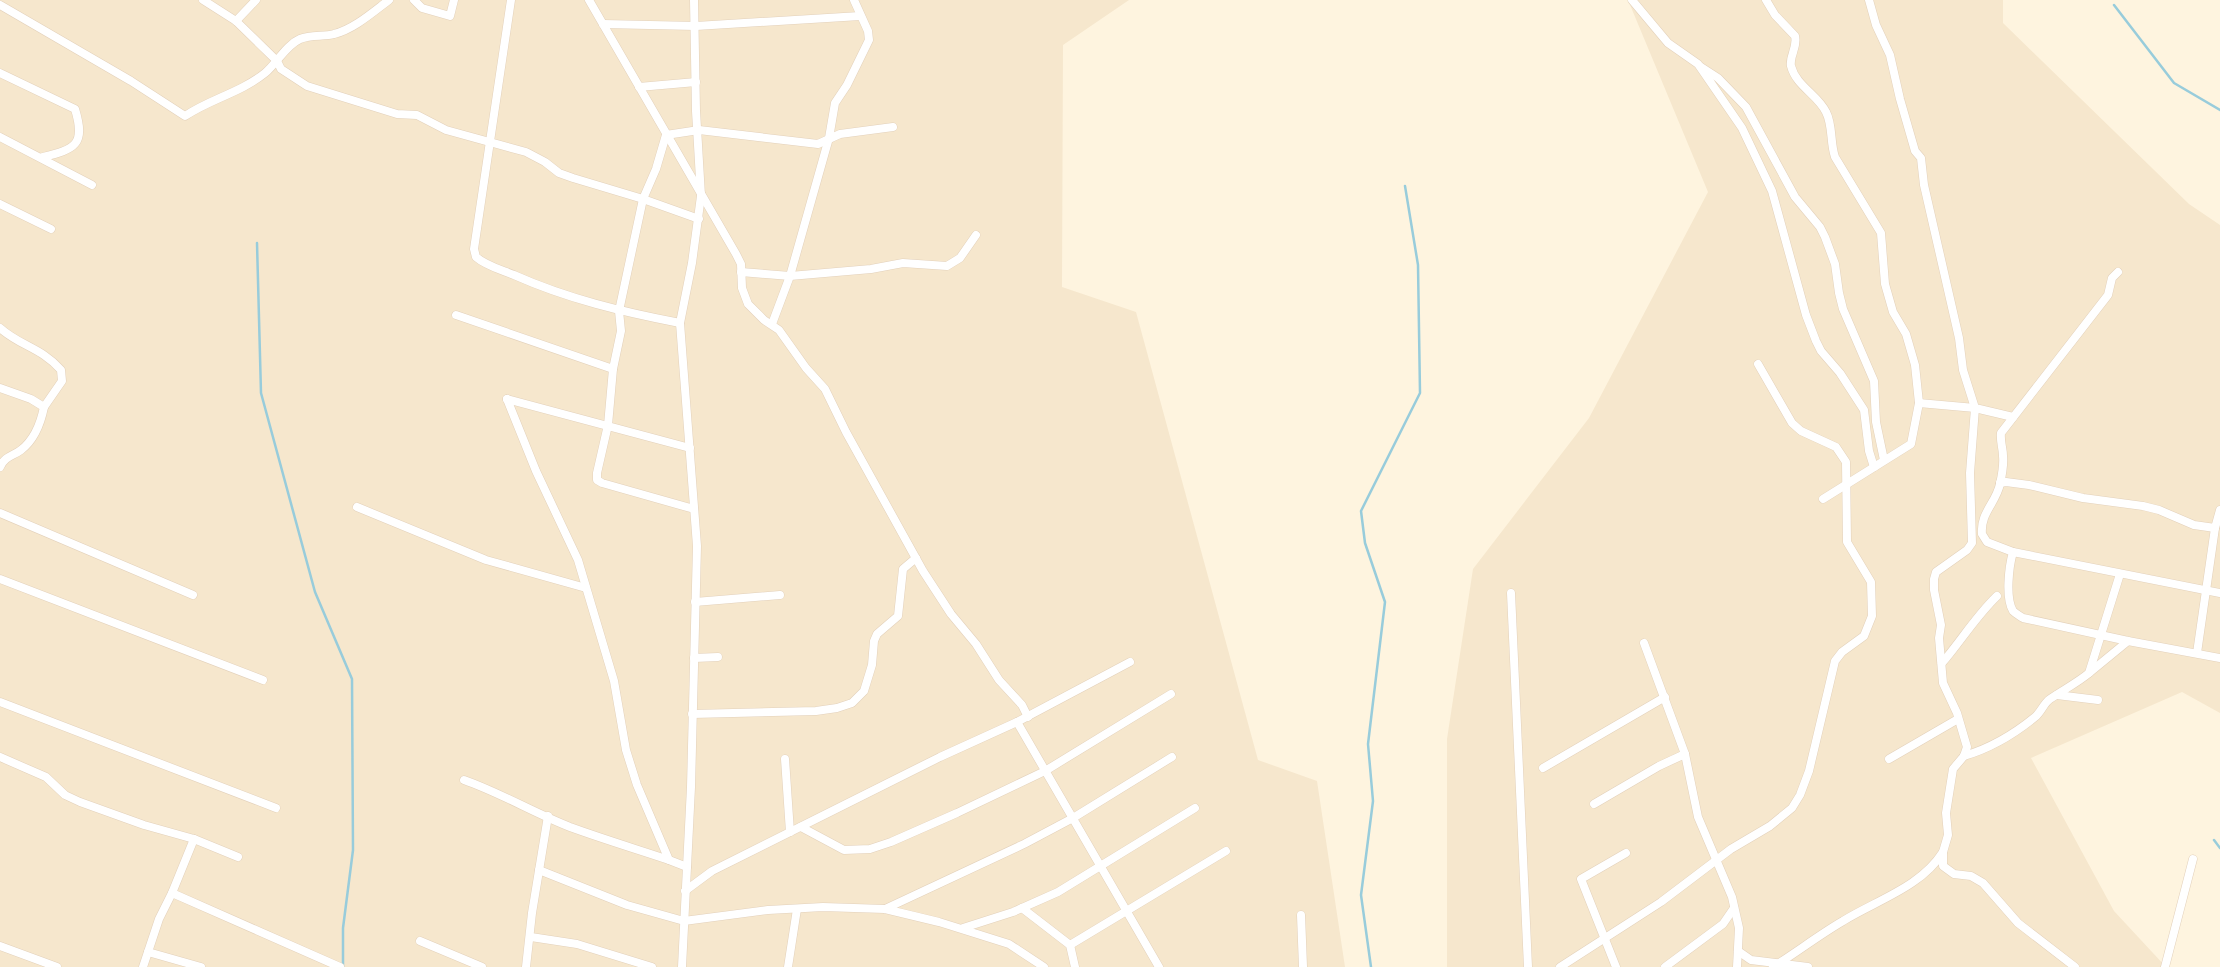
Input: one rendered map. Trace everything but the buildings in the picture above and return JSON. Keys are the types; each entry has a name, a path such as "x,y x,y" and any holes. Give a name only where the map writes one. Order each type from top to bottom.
{"street":[{"path":"202,0 236,21 277,61 281,68 307,86 397,114 417,115 446,130 490,144 526,152 546,162 559,172 573,178 643,199 699,219"},
{"path":"236,21 256,0"},
{"path":"0,5 185,116 201,105 219,100 264,73 292,44 301,38 334,34 344,30 389,0"},
{"path":"414,0 422,8 445,16 450,16 454,0"},
{"path":"511,0 474,249 476,257 545,288 586,302 619,311 680,323"},
{"path":"590,0 736,254 741,272 742,288 748,304 764,320 779,330 806,368 825,388 846,432 916,558 951,614 976,644 999,680 1022,705 1028,717"},
{"path":"682,967 697,546 680,323 699,219 701,196 699,130 696,111 696,26 694,0"},
{"path":"772,324 790,276 829,138 835,103 847,85 869,40 868,30 854,0"},
{"path":"1632,0 1668,43 1718,78 1746,108 1795,197 1820,227 1835,264 1843,309 1874,381 1876,422 1884,460"},
{"path":"1766,0 1775,15 1796,36 1796,43 1791,58 1792,68 1801,84 1825,110 1829,119 1831,146 1835,157 1882,233 1886,284 1893,312 1906,334 1915,365 1919,403 1911,444 1822,499"},
{"path":"1868,0 1876,26 1890,54 1900,99 1915,151 1921,158 1924,185 1959,338 1963,370 1975,408 1970,474 1972,542 1966,550 1936,572 1934,579 1934,590 1941,625 1943,683 1952,698 1967,747 1964,756 1953,769 1946,813 1948,835 1943,852 1943,866 1954,874 1971,876 1983,883 2018,923 2076,967"},
{"path":"603,24 696,26 860,16"},
{"path":"1700,66 1742,128 1770,184 1811,330 1821,351 1840,373 1864,410 1869,451 1874,467"},
{"path":"0,73 75,109 79,132 77,142 71,149 43,157"},
{"path":"639,87 696,82"},
{"path":"666,135 699,130 818,144 840,134 893,127"},
{"path":"666,135 656,169 643,199 619,311 621,331 613,369 608,425 597,480 619,489 694,509"},
{"path":"0,137 43,157 92,185"},
{"path":"0,204 51,230"},
{"path":"741,272 790,276 903,263 947,266 960,258 976,235"},
{"path":"2118,272 2112,278 2108,294 2001,433 2000,439 2004,455 2000,484 1983,517 1982,534 1987,542 2013,552 2220,593"},
{"path":"456,315 613,369"},
{"path":"0,328 24,345 36,348 61,370 62,381 44,407 39,426 30,441 22,449 1,461"},
{"path":"1560,967 1606,939 1717,861 1731,849 1770,826 1792,808 1800,795 1817,744 1830,676 1835,661 1842,652 1864,636 1870,624 1872,608 1870,582 1847,542 1846,462 1841,452 1826,441 1801,431 1792,423 1758,364"},
{"path":"0,388 31,399 44,407"},
{"path":"670,860 637,785 626,750 614,681 578,560 536,471 507,398 690,448"},
{"path":"1919,403 1975,408 2013,417"},
{"path":"2000,484 2006,482 2029,485 2083,498 2143,506 2159,510 2194,525 2215,528"},
{"path":"357,508 486,560 586,588"},
{"path":"2197,653 2215,528 2220,510"},
{"path":"0,513 193,595"},
{"path":"2013,552 2008,578 2010,599 2015,613 2023,618 2128,641 2220,658"},
{"path":"692,714 816,711 837,708 852,703 864,691 872,665 874,641 877,634 898,616 903,570 916,558"},
{"path":"2089,672 2120,574"},
{"path":"0,579 264,680"},
{"path":"1510,593 1528,967"},
{"path":"695,602 780,595"},
{"path":"1942,663 1969,630 1982,610 1997,596"},
{"path":"1964,756 1987,750 2037,716 2048,700 2089,672 2128,641"},
{"path":"1644,643 1654,673 1665,696 1684,754 1694,804 1734,908 1739,928 1737,967"},
{"path":"694,658 718,657"},
{"path":"685,891 712,871 932,761 1028,717 1130,662"},
{"path":"801,827 844,850 870,849 891,842 957,813 1045,770 1171,694"},
{"path":"2056,695 2098,700"},
{"path":"1542,768 1665,696"},
{"path":"0,702 276,808"},
{"path":"1889,759 1958,720"},
{"path":"1017,722 1159,967"},
{"path":"1594,804 1659,766 1684,754"},
{"path":"0,757 46,777 65,795 80,802 144,825 194,839 238,857"},
{"path":"885,909 1024,844 1073,818 1172,757"},
{"path":"785,759 790,832"},
{"path":"464,780 494,791 577,829 670,860 686,868"},
{"path":"963,928 1022,908 1058,892 1195,808"},
{"path":"526,967 531,937 532,913 548,816"},
{"path":"144,967 159,919 194,839"},
{"path":"1070,945 1226,851"},
{"path":"1776,965 1845,920 1924,874 1935,864 1943,852"},
{"path":"1616,967 1581,879 1626,854"},
{"path":"2165,967 2193,859"},
{"path":"539,870 627,905 684,921 742,912 797,909 885,909 963,928 1009,944 1044,967"},
{"path":"172,893 340,967"},
{"path":"1022,908 1070,945 1075,967"},
{"path":"1665,967 1723,924 1734,908"},
{"path":"788,967 797,909"},
{"path":"1301,915 1303,967"},
{"path":"531,937 576,944 652,967"},
{"path":"420,941 482,967"},
{"path":"0,946 57,967"},
{"path":"1738,951 1751,960 1776,965 1808,967"},
{"path":"148,952 201,967"}],"shaded area":[{"path":"0,0 1129,0 1063,45 1062,287 1136,312 1258,760 1317,781 1345,967 0,967"},
{"path":"1628,0 2003,0 2003,23 2189,204 2220,225 2220,713 2182,692 2031,758 2114,911 2166,967 1447,967 1447,739 1473,569 1589,418 1708,192"}],"waterway":[{"path":"2114,5 2174,83 2220,110"},
{"path":"1371,967 1361,895 1373,801 1368,744 1385,602 1365,543 1361,511 1420,393 1418,265 1405,186"},
{"path":"257,243 261,393 315,592 352,679 353,850 343,928 343,967"},
{"path":"2214,840 2220,848"}]}
